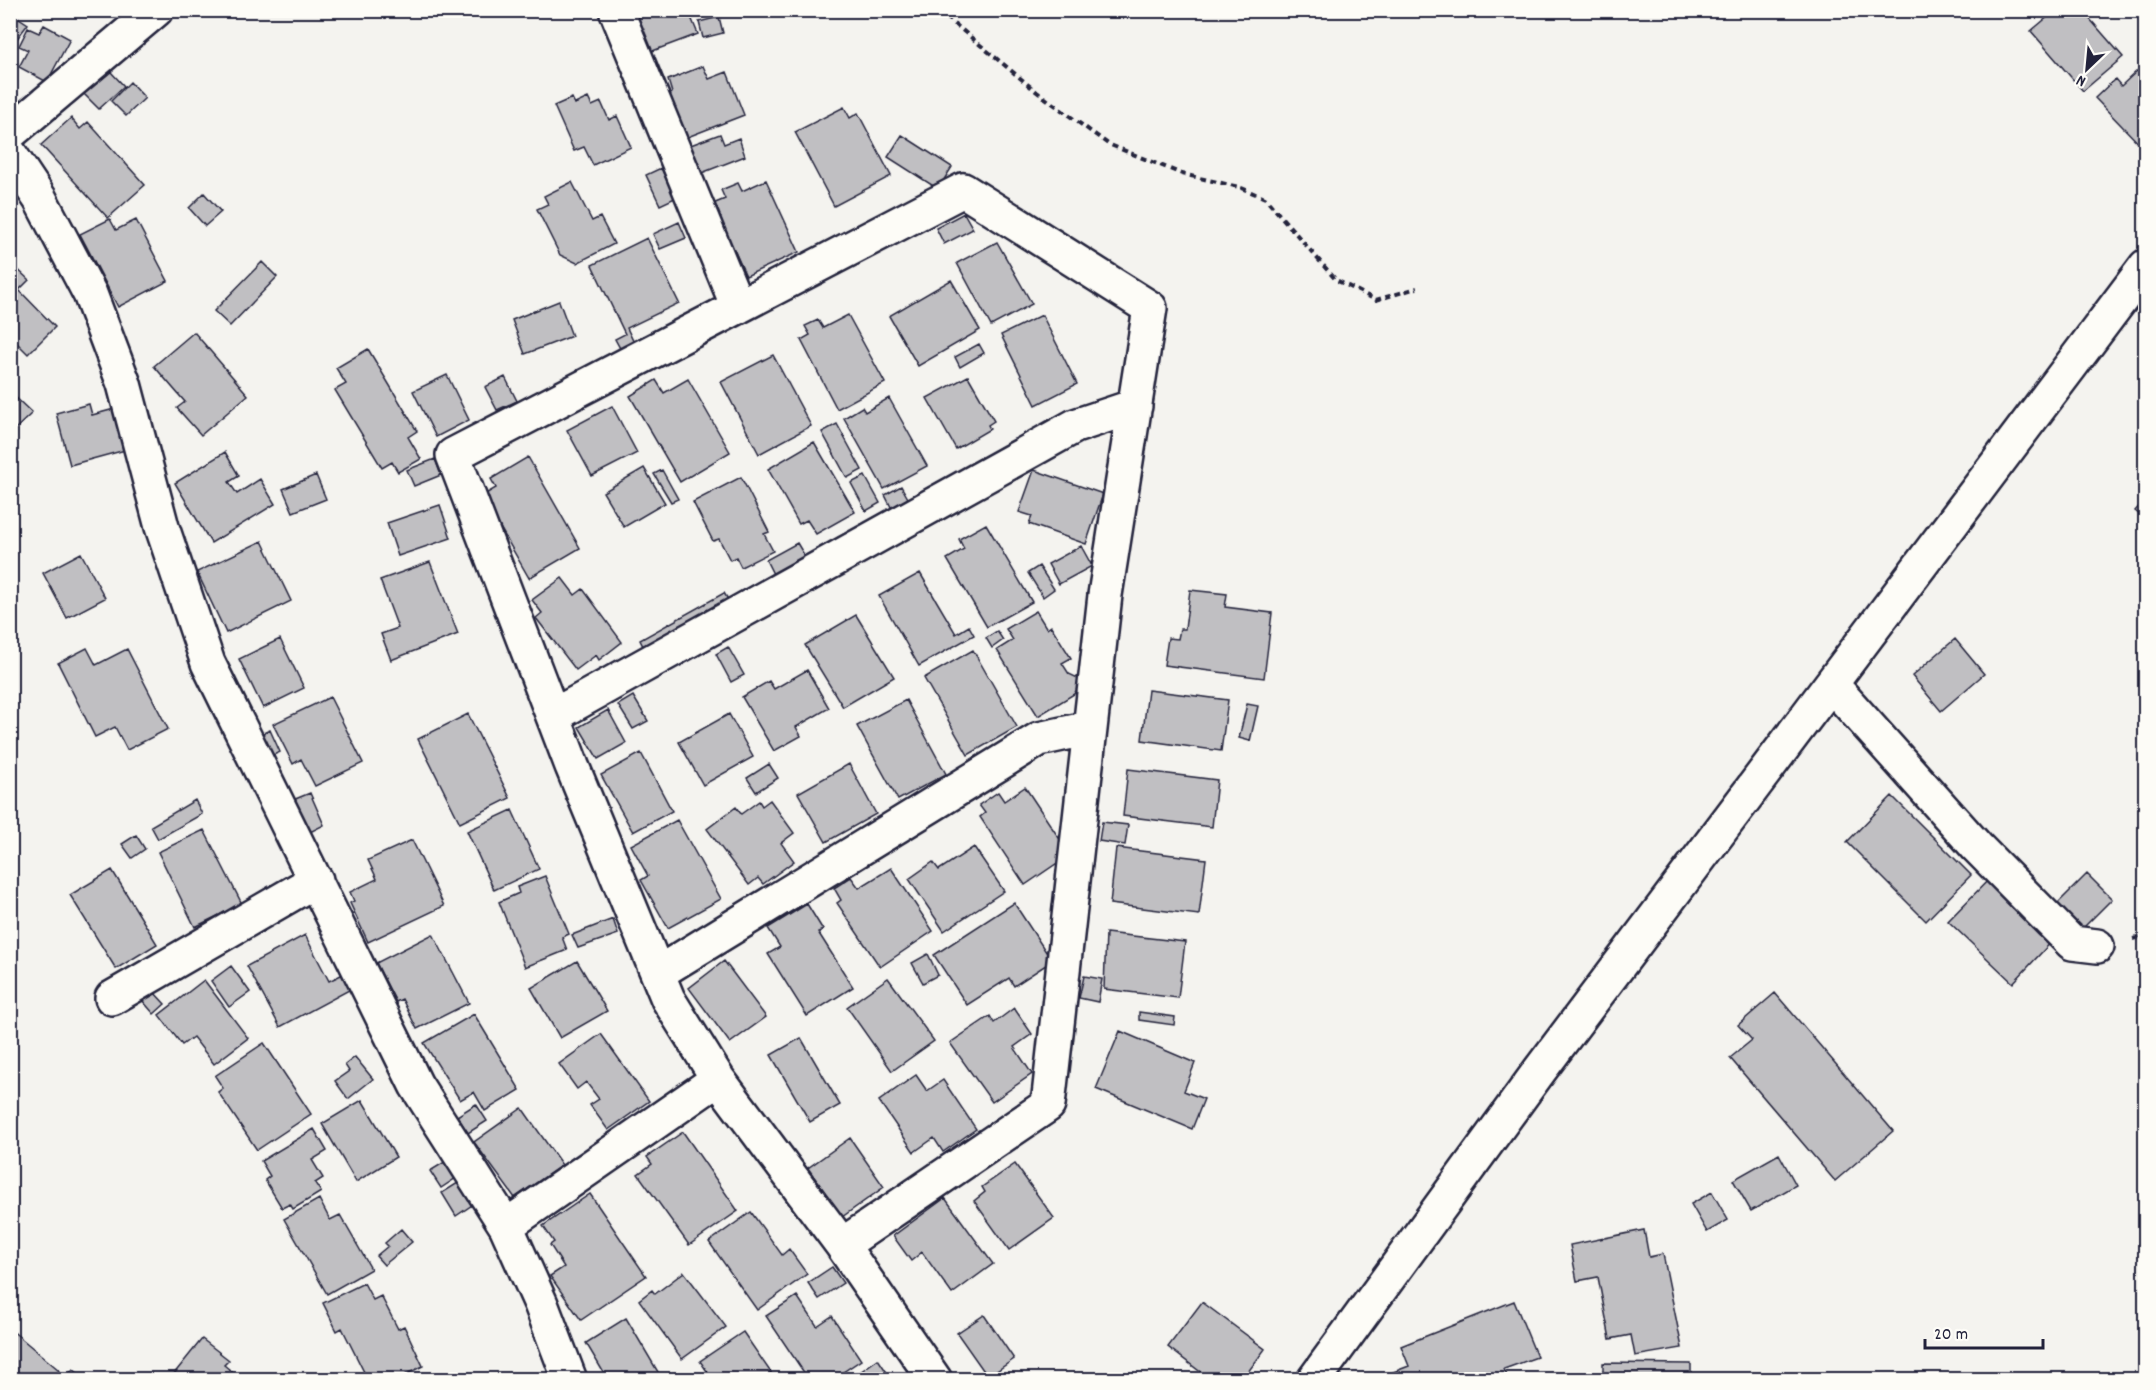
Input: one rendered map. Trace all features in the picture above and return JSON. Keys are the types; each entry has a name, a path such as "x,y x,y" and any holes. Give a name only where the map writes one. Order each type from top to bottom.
{"street":[{"path":"10,134 156,10"},
{"path":"616,10 738,307"},
{"path":"10,154 40,199 90,294 124,384 162,527 208,663 416,1085 506,1226 541,1304 570,1380"},
{"path":"842,1245 1048,1105 1105,595 1150,308 963,190 453,455 553,716 668,999 718,1079 842,1245 935,1380"},
{"path":"1314,1380 1540,1070 2145,266"},
{"path":"553,716 1075,426 1134,406"},
{"path":"1831,684 1977,846 2072,943 2097,946"},
{"path":"658,974 1039,739 1090,728"},
{"path":"112,998 316,880"},
{"path":"506,1226 718,1079"}],"path":[{"path":"938,10 1037,92 1108,144 1182,174 1239,187 1265,198 1336,280 1376,300 1417,288"}],"building":[{"path":"634,10 688,10 698,34 650,52"},
{"path":"2056,10 2082,10 2123,57 2083,91 2031,31"},
{"path":"10,12 28,24 10,48"},
{"path":"719,17 723,33 703,38 699,22"},
{"path":"44,25 70,39 47,82 19,67 28,50 19,46 28,28 39,33"},
{"path":"703,66 709,79 727,72 744,115 685,138 669,95 672,93 668,80"},
{"path":"2138,70 2146,78 2146,151 2095,98 2115,79 2121,86"},
{"path":"110,71 124,86 99,109 84,94"},
{"path":"130,82 145,98 126,116 111,101"},
{"path":"572,98 575,104 588,98 592,106 601,102 609,120 617,116 631,147 593,165 584,147 574,151 554,106"},
{"path":"844,107 850,118 858,113 891,176 834,206 795,132"},
{"path":"71,118 80,129 88,122 145,185 108,218 41,145"},
{"path":"720,134 724,144 739,138 745,156 699,174 688,146"},
{"path":"902,135 952,167 938,189 888,157"},
{"path":"661,168 675,198 660,205 646,175"},
{"path":"766,180 799,252 746,276 713,204 725,199 721,190 738,183 742,191"},
{"path":"572,182 592,221 600,217 614,244 577,263 560,255 537,209 548,204 544,196"},
{"path":"204,193 221,212 205,226 189,208"},
{"path":"964,213 973,229 944,244 936,228"},
{"path":"110,219 116,230 136,220 168,281 118,307 80,234"},
{"path":"679,222 686,238 660,249 653,234"},
{"path":"647,238 679,303 627,328 635,345 622,352 615,339 625,334 592,265"},
{"path":"997,242 1032,304 991,326 957,263"},
{"path":"10,262 29,280 19,290 55,327 28,354 10,336"},
{"path":"262,262 277,277 230,326 214,311"},
{"path":"951,280 980,330 918,366 889,316"},
{"path":"559,301 572,336 525,354 512,320"},
{"path":"848,315 885,383 837,409 801,340 810,335 805,326 818,320 823,328"},
{"path":"1042,315 1077,384 1036,405 1001,335"},
{"path":"194,332 248,395 201,435 177,408 185,402 154,366"},
{"path":"979,344 984,353 960,367 955,357"},
{"path":"368,349 417,431 408,437 421,459 398,472 392,462 382,468 335,390 346,384 336,368"},
{"path":"773,355 811,426 759,454 721,382"},
{"path":"447,375 469,420 436,437 413,391"},
{"path":"968,376 994,421 988,425 990,429 956,449 927,398"},
{"path":"505,377 517,401 497,410 485,387"},
{"path":"688,379 730,452 680,482 630,396 656,380 664,393"},
{"path":"10,392 32,413 10,434"},
{"path":"889,398 927,466 884,489 844,418 862,407 865,412"},
{"path":"89,404 92,415 118,408 129,449 70,465 56,413"},
{"path":"612,406 637,453 592,476 567,430"},
{"path":"837,424 862,470 847,478 822,432"},
{"path":"814,442 855,512 816,534 807,520 799,524 768,469"},
{"path":"225,452 239,476 229,482 237,494 260,479 275,504 211,543 175,483"},
{"path":"528,457 580,548 529,578 482,496 496,488 491,479"},
{"path":"435,459 441,475 414,486 407,470"},
{"path":"644,468 665,503 624,527 603,492"},
{"path":"662,470 678,499 671,502 654,474"},
{"path":"1034,470 1103,494 1086,544 1029,524 1032,516 1019,512"},
{"path":"316,475 326,499 293,512 283,489"},
{"path":"865,476 880,503 866,511 851,483"},
{"path":"741,477 769,532 764,534 773,551 741,567 736,557 730,560 719,539 713,541 693,502"},
{"path":"901,486 909,500 892,509 885,495"},
{"path":"2146,499 2146,520 2135,511"},
{"path":"440,505 451,538 398,556 387,523"},
{"path":"986,524 1032,602 987,627 947,559 964,549 959,539"},
{"path":"262,541 291,601 226,633 197,572"},
{"path":"797,543 806,558 774,576 766,560"},
{"path":"1081,546 1092,566 1059,584 1048,564"},
{"path":"81,553 105,598 67,618 43,573"},
{"path":"430,562 458,634 391,660 381,634 398,628 380,580"},
{"path":"1039,566 1054,589 1043,597 1028,573"},
{"path":"920,573 956,634 969,626 974,635 919,666 879,596"},
{"path":"562,578 575,595 583,589 622,642 599,660 596,655 576,670 536,618 542,613 532,600"},
{"path":"1190,590 1227,594 1225,607 1272,613 1264,678 1164,665 1168,638 1178,639 1180,629 1185,629"},
{"path":"724,593 729,601 644,648 640,640"},
{"path":"1036,611 1047,629 1051,626 1071,658 1062,663 1069,674 1082,680 1074,694 1038,716 997,650 1013,640 1006,629"},
{"path":"856,615 894,677 843,707 805,645"},
{"path":"997,631 1003,640 992,648 986,638"},
{"path":"280,639 304,688 263,708 239,659"},
{"path":"1955,639 1984,674 1941,711 1912,676"},
{"path":"728,647 744,675 731,682 716,654"},
{"path":"87,648 96,665 127,649 168,729 127,750 115,727 95,737 58,663"},
{"path":"973,650 1017,727 968,755 924,678"},
{"path":"807,670 829,708 796,727 801,736 774,751 742,697 769,681 774,689"},
{"path":"1148,690 1228,700 1221,751 1142,740"},
{"path":"633,696 648,721 633,729 618,705"},
{"path":"330,697 363,763 315,786 301,759 293,764 273,724"},
{"path":"906,700 946,774 898,800 857,726"},
{"path":"1247,704 1258,706 1250,741 1239,738"},
{"path":"608,710 626,743 598,759 579,727"},
{"path":"468,714 510,798 460,823 418,739"},
{"path":"729,714 753,757 703,785 679,742"},
{"path":"270,730 280,752 271,756 261,734"},
{"path":"641,753 672,811 633,832 601,775"},
{"path":"769,764 778,778 756,792 747,778"},
{"path":"849,764 876,814 826,842 798,793"},
{"path":"1128,769 1217,780 1212,827 1123,816"},
{"path":"1025,787 1065,847 1058,852 1063,859 1025,885 980,817 985,813 979,805 998,792 1004,801"},
{"path":"310,793 324,825 308,833 293,800"},
{"path":"1892,796 1971,875 1926,921 1847,842"},
{"path":"195,800 202,814 158,839 151,826"},
{"path":"770,800 794,833 781,843 794,861 763,884 758,878 749,885 707,829 736,807 741,814 759,801 762,806"},
{"path":"512,810 539,869 494,890 467,831"},
{"path":"677,820 721,899 668,928 641,880 648,876 631,845"},
{"path":"1102,822 1128,825 1125,845 1099,841"},
{"path":"204,830 242,904 195,927 158,852"},
{"path":"136,835 145,849 132,858 122,844"},
{"path":"412,840 444,906 368,942 350,903 354,901 350,892 377,879 368,860"},
{"path":"974,847 1004,891 944,931 909,879 933,862 939,870"},
{"path":"1116,848 1206,859 1199,915 1110,904"},
{"path":"891,868 933,931 880,967 837,903 841,900 834,888 851,877 859,888"},
{"path":"112,870 157,944 116,969 70,895"},
{"path":"1994,874 2058,935 2013,983 1948,921"},
{"path":"2087,874 2112,899 2078,933 2053,908"},
{"path":"545,876 569,934 562,937 567,950 525,967 499,902 519,893 517,887"},
{"path":"1014,903 1052,961 1014,986 1009,978 967,1005 934,955"},
{"path":"807,904 823,930 818,932 853,987 807,1016 768,954 780,947 768,928"},
{"path":"613,919 618,934 578,948 572,935"},
{"path":"1106,933 1185,942 1178,998 1104,989"},
{"path":"433,934 469,1003 417,1029 402,999 396,1002 376,963"},
{"path":"305,935 329,981 343,974 351,989 280,1027 247,966"},
{"path":"928,954 938,975 923,983 912,963"},
{"path":"577,961 607,1011 560,1038 531,988"},
{"path":"724,961 766,1017 730,1043 689,988"},
{"path":"231,966 250,992 229,1007 211,981"},
{"path":"1084,976 1102,979 1098,1002 1079,998"},
{"path":"888,978 934,1041 892,1071 847,1007"},
{"path":"204,980 248,1038 214,1064 193,1037 182,1045 159,1015"},
{"path":"153,991 165,1004 154,1014 142,1000"},
{"path":"1775,993 1893,1131 1835,1181 1730,1058 1752,1040 1738,1025"},
{"path":"1014,1008 1032,1034 1014,1047 1032,1074 992,1102 950,1043 990,1016 994,1023"},
{"path":"1139,1012 1175,1017 1174,1025 1139,1020"},
{"path":"474,1014 520,1090 485,1111 474,1092 460,1100 424,1043"},
{"path":"1120,1031 1195,1063 1184,1091 1204,1099 1192,1129 1096,1089"},
{"path":"601,1034 649,1101 608,1130 590,1105 599,1099 586,1082 577,1089 559,1064"},
{"path":"801,1038 840,1105 810,1122 771,1055"},
{"path":"264,1043 311,1114 257,1150 218,1092 223,1088 215,1076"},
{"path":"355,1057 373,1079 348,1099 335,1081 349,1071 345,1065"},
{"path":"916,1075 927,1091 943,1080 976,1129 943,1152 934,1138 914,1152 879,1101"},
{"path":"362,1100 396,1157 356,1182 322,1124"},
{"path":"476,1104 487,1121 468,1133 457,1116"},
{"path":"522,1108 562,1165 515,1198 474,1142"},
{"path":"314,1129 327,1151 312,1160 323,1178 315,1183 321,1192 293,1209 290,1204 282,1208 265,1180 270,1176 261,1161"},
{"path":"683,1132 738,1211 689,1245 638,1174 652,1164 647,1157"},
{"path":"850,1138 884,1187 842,1217 808,1168"},
{"path":"1779,1154 1796,1185 1751,1211 1733,1180"},
{"path":"448,1160 459,1176 441,1188 430,1171"},
{"path":"1015,1164 1054,1218 1009,1250 974,1201 985,1192 982,1187"},
{"path":"461,1181 475,1203 456,1216 442,1193"},
{"path":"1712,1192 1728,1220 1707,1232 1691,1204"},
{"path":"590,1194 646,1276 581,1320 550,1276 564,1267 550,1245 554,1242 543,1226"},
{"path":"945,1198 993,1264 952,1294 922,1252 911,1261 893,1236"},
{"path":"319,1199 330,1220 340,1215 371,1269 327,1294 284,1219"},
{"path":"751,1212 782,1255 789,1249 807,1274 757,1310 709,1242"},
{"path":"401,1229 412,1242 384,1265 376,1256 388,1246 385,1243"},
{"path":"1644,1230 1649,1257 1663,1254 1682,1348 1635,1356 1631,1335 1610,1339 1598,1277 1577,1281 1570,1245"},
{"path":"832,1267 843,1283 819,1299 808,1283"},
{"path":"684,1272 726,1327 682,1359 639,1300 652,1290 655,1294"},
{"path":"364,1283 373,1300 381,1296 398,1329 404,1326 423,1366 395,1380 368,1380 342,1328 337,1331 323,1303"},
{"path":"797,1296 817,1326 832,1316 861,1360 831,1380 809,1380 766,1316"},
{"path":"1514,1301 1537,1357 1504,1369 1509,1380 1385,1380 1383,1376 1409,1366 1401,1346"},
{"path":"1202,1302 1265,1349 1242,1380 1211,1380 1168,1347"},
{"path":"984,1315 1014,1359 988,1377 957,1333"},
{"path":"626,1318 661,1377 657,1380 608,1380 586,1343"},
{"path":"10,1329 59,1370 51,1380 10,1380"},
{"path":"743,1332 776,1380 713,1380 700,1361"},
{"path":"202,1339 229,1360 224,1365 242,1380 169,1380"},
{"path":"878,1359 892,1380 849,1380"},
{"path":"1603,1363 1691,1364 1691,1380 1603,1380"},
{"path":"73,1369 86,1380 64,1380"}]}
